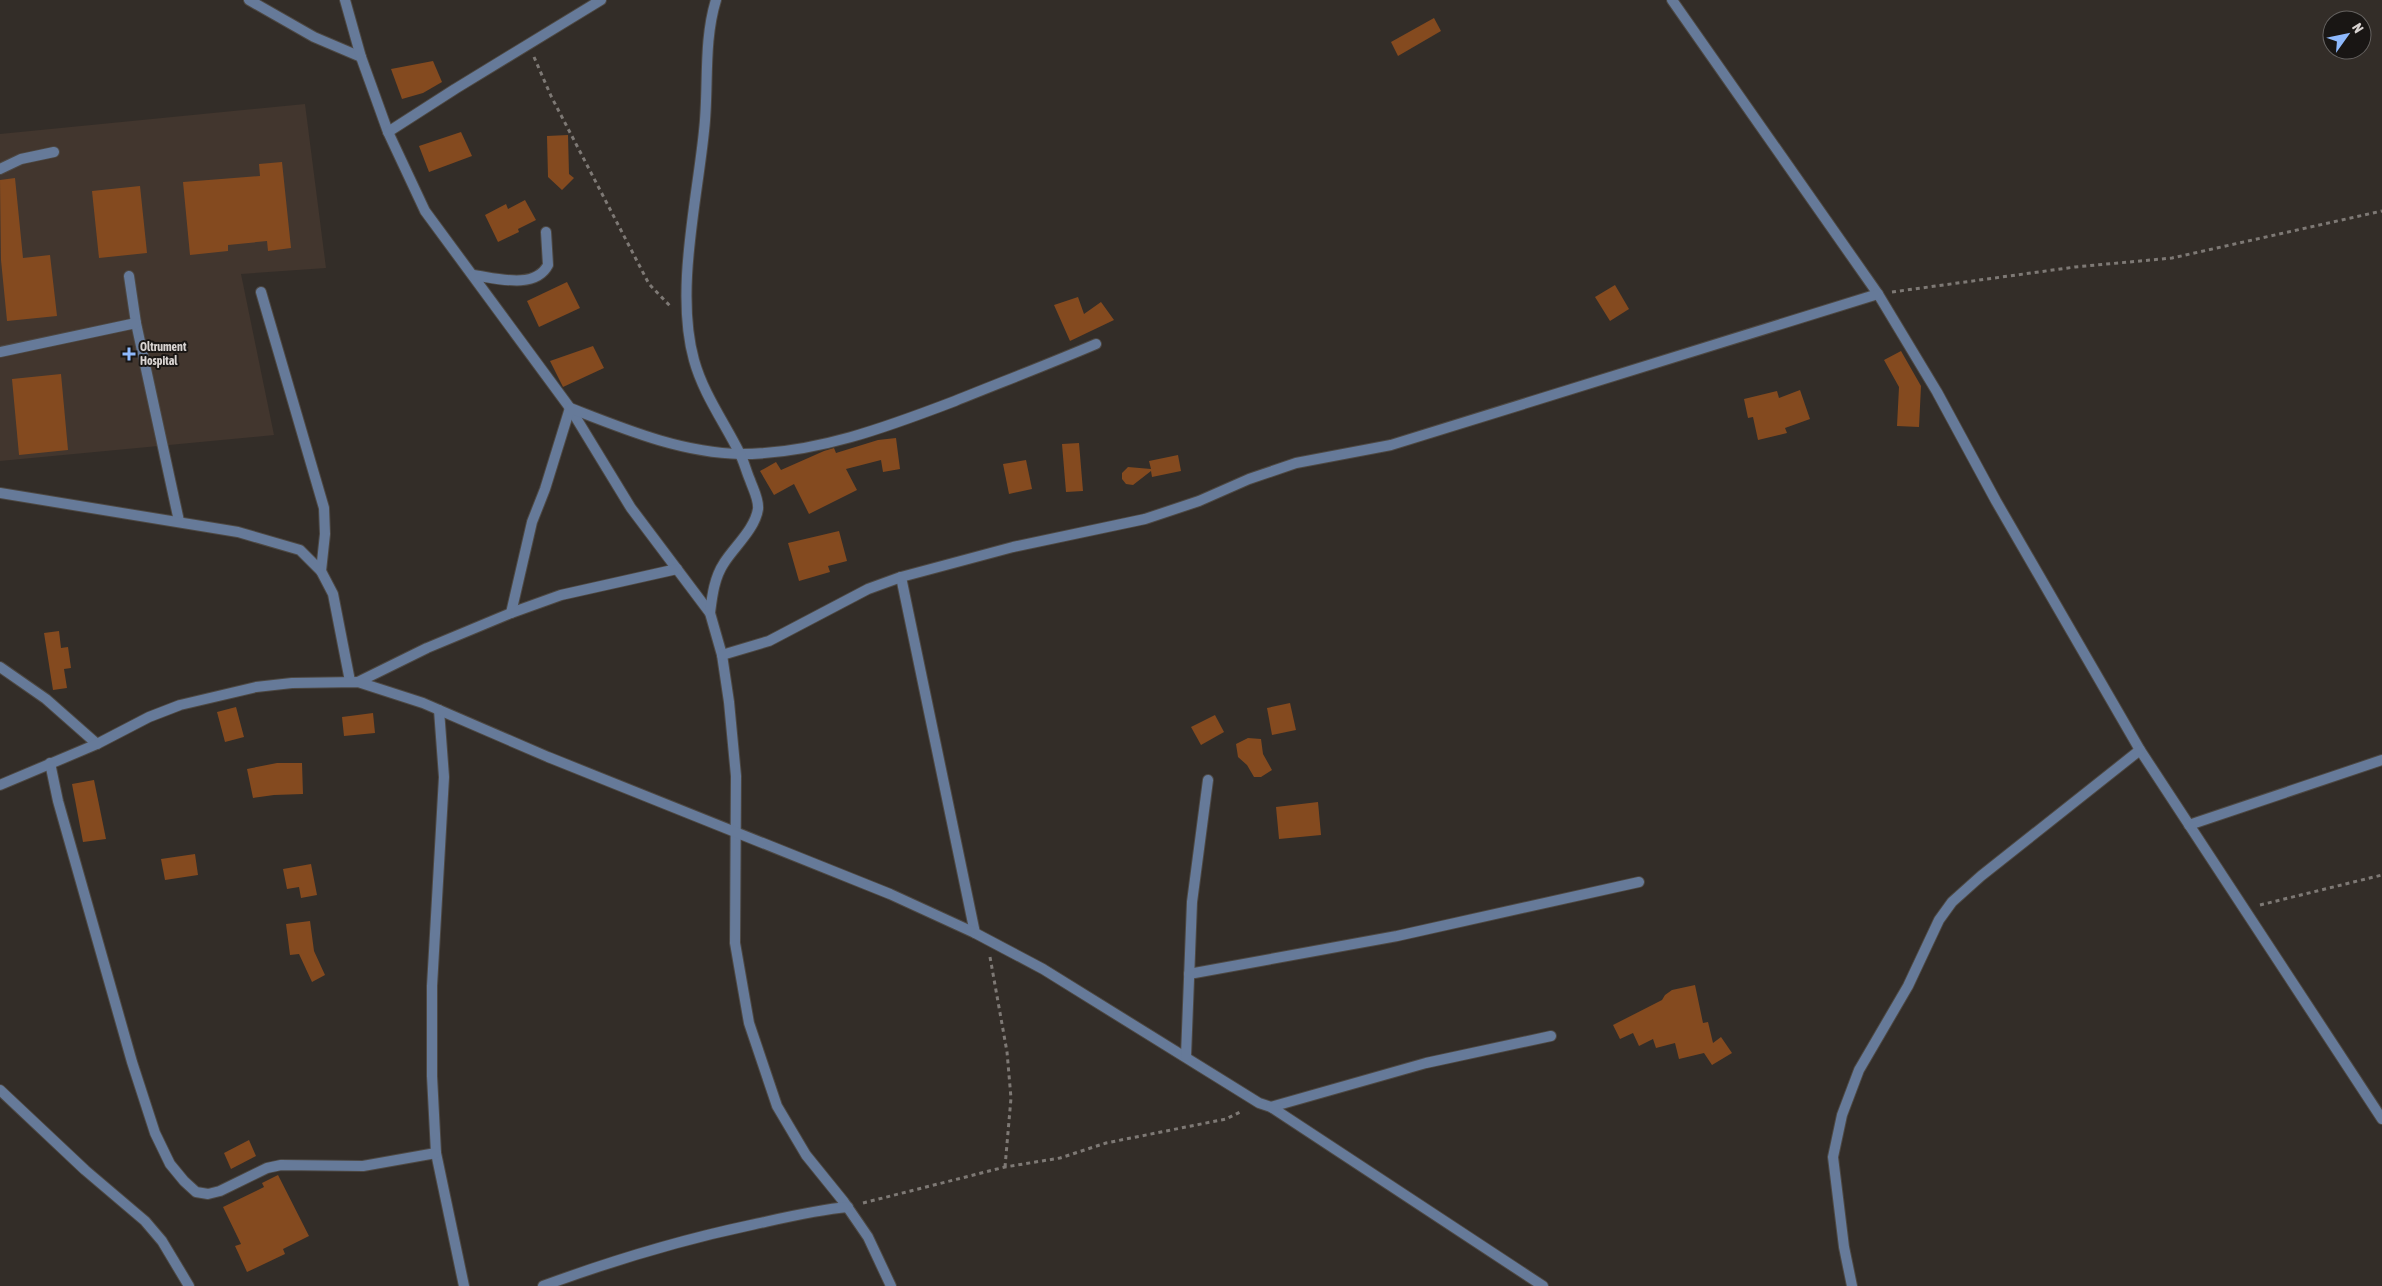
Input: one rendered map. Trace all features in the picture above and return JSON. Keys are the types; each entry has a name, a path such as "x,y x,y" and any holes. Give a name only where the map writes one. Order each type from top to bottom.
{"street":[{"path":"249,0 314,37 361,57"},
{"path":"345,0 361,57 388,132 425,211 570,408 632,508 710,614 722,655 729,702 736,776 735,943 749,1023 777,1106 806,1155 848,1207 868,1237 892,1286"},
{"path":"388,132 601,0"},
{"path":"710,614 716,581 722,564 747,531 758,509 757,499 740,454 702,384 694,360 689,328 687,296 690,256 704,130 707,55 712,13 716,0"},
{"path":"1672,0 1878,294 2140,750 2382,1119"},
{"path":"0,169 20,159 54,152"},
{"path":"473,275 516,280 532,279 538,276 548,265 546,232"},
{"path":"129,276 136,323 179,521"},
{"path":"261,292 324,508 325,534 321,571"},
{"path":"722,655 769,641 868,589 901,577 1013,547 1144,519 1199,501 1249,479 1296,463 1391,445 1878,294"},
{"path":"0,352 136,323"},
{"path":"570,408 616,426 685,448 740,454 796,450 902,422 1096,344"},
{"path":"511,613 532,522 545,489 570,408"},
{"path":"0,493 238,532 300,550 321,571 334,594 354,682"},
{"path":"354,682 427,648 511,613 561,595 677,569"},
{"path":"901,577 975,933"},
{"path":"0,667 46,699 97,744"},
{"path":"0,785 97,744 149,717 180,705 215,695 256,687 292,683 354,682 439,710 548,757 890,894 975,933 1043,969 1259,1103 1271,1107 1543,1286"},
{"path":"439,710 444,777 432,986 432,1076 436,1153 464,1286"},
{"path":"1852,1286 1844,1247 1834,1157 1842,1115 1859,1070 1908,986 1939,920 1952,902 1981,876 2140,750"},
{"path":"2189,825 2382,760"},
{"path":"50,763 58,801 132,1062 155,1132 170,1164 184,1181 196,1192 208,1194 220,1191 267,1168 281,1166 363,1166 436,1153"},
{"path":"1186,1056 1192,902 1208,780"},
{"path":"1189,974 1397,936 1639,882"},
{"path":"1271,1107 1426,1063 1551,1036"},
{"path":"0,1090 85,1170 145,1220 162,1241 189,1286"},
{"path":"543,1286 602,1264 714,1233 818,1210 848,1207"}],"path":[{"path":"529,45 551,96 649,284 689,328"},
{"path":"1878,294 2075,267 2172,258 2382,211"},
{"path":"2244,909 2382,875"},
{"path":"988,940 1007,1052 1012,1098 1005,1167"},
{"path":"848,1207 1005,1167 1060,1158 1106,1143 1226,1119 1259,1103"}],"shaded area":[{"name":"Oltrument Hospital","path":"305,104 326,268 241,274 274,435 0,461 0,134"}],"building":[{"path":"1434,18 1441,31 1398,56 1391,42"},
{"path":"433,61 442,82 423,93 402,99 391,69"},
{"path":"461,132 472,156 429,172 419,146"},
{"path":"568,135 569,174 574,178 562,190 548,177 547,136"},
{"path":"282,162 291,248 268,251 267,241 228,245 228,251 190,255 183,182 260,176 259,164"},
{"path":"15,178 23,258 50,255 57,316 7,321 1,260 0,180"},
{"path":"140,186 147,253 99,258 92,191"},
{"path":"525,200 536,220 518,229 519,232 498,242 485,215 506,204 508,209"},
{"path":"567,282 580,308 539,327 527,301"},
{"path":"1615,285 1629,309 1610,321 1595,297"},
{"path":"1078,297 1084,314 1101,302 1114,320 1070,341 1054,305"},
{"path":"593,346 604,368 563,387 550,361"},
{"path":"1901,351 1921,386 1919,427 1897,426 1899,387 1884,360"},
{"path":"61,374 68,450 19,455 12,379"},
{"path":"1800,390 1810,419 1785,428 1787,433 1758,440 1753,417 1748,418 1744,399 1777,391 1779,398"},
{"path":"896,438 900,469 883,472 881,460 846,469 857,490 809,514 794,484 774,495 760,471 776,462 781,470 834,448 836,453 878,440"},
{"path":"1079,443 1083,491 1066,492 1062,444"},
{"path":"1178,455 1181,471 1152,477 1151,471 1133,485 1126,484 1122,479 1122,473 1128,467 1151,469 1149,461"},
{"path":"1026,460 1032,489 1009,494 1003,464"},
{"path":"839,531 847,561 828,566 830,572 799,581 788,543"},
{"path":"59,631 61,648 68,647 71,668 64,669 67,688 53,690 44,633"},
{"path":"1290,703 1296,730 1272,735 1267,708"},
{"path":"236,707 244,737 225,742 217,712"},
{"path":"373,713 375,733 344,736 342,717"},
{"path":"1215,715 1224,732 1201,745 1191,727"},
{"path":"1248,738 1261,739 1263,754 1272,770 1261,777 1254,777 1247,765 1238,757 1236,744"},
{"path":"277,763 302,763 303,794 253,798 247,769"},
{"path":"94,780 106,839 83,842 72,784"},
{"path":"1318,802 1321,835 1279,839 1276,807"},
{"path":"195,854 198,875 165,880 161,859"},
{"path":"311,864 317,895 301,898 299,887 287,889 283,869"},
{"path":"310,921 314,951 325,975 312,982 299,954 290,955 286,924"},
{"path":"1695,985 1703,1023 1708,1022 1713,1043 1721,1037 1732,1053 1712,1065 1704,1053 1679,1059 1675,1043 1656,1048 1653,1039 1639,1046 1633,1033 1620,1039 1613,1025 1662,1000 1672,990"},
{"path":"249,1140 256,1156 231,1169 224,1153"},
{"path":"278,1175 309,1236 283,1249 285,1254 247,1272 235,1246 241,1244 223,1207 264,1187 262,1183"}],"place":[{"name":"Oltrument Hospital","path":"129,354"}]}
